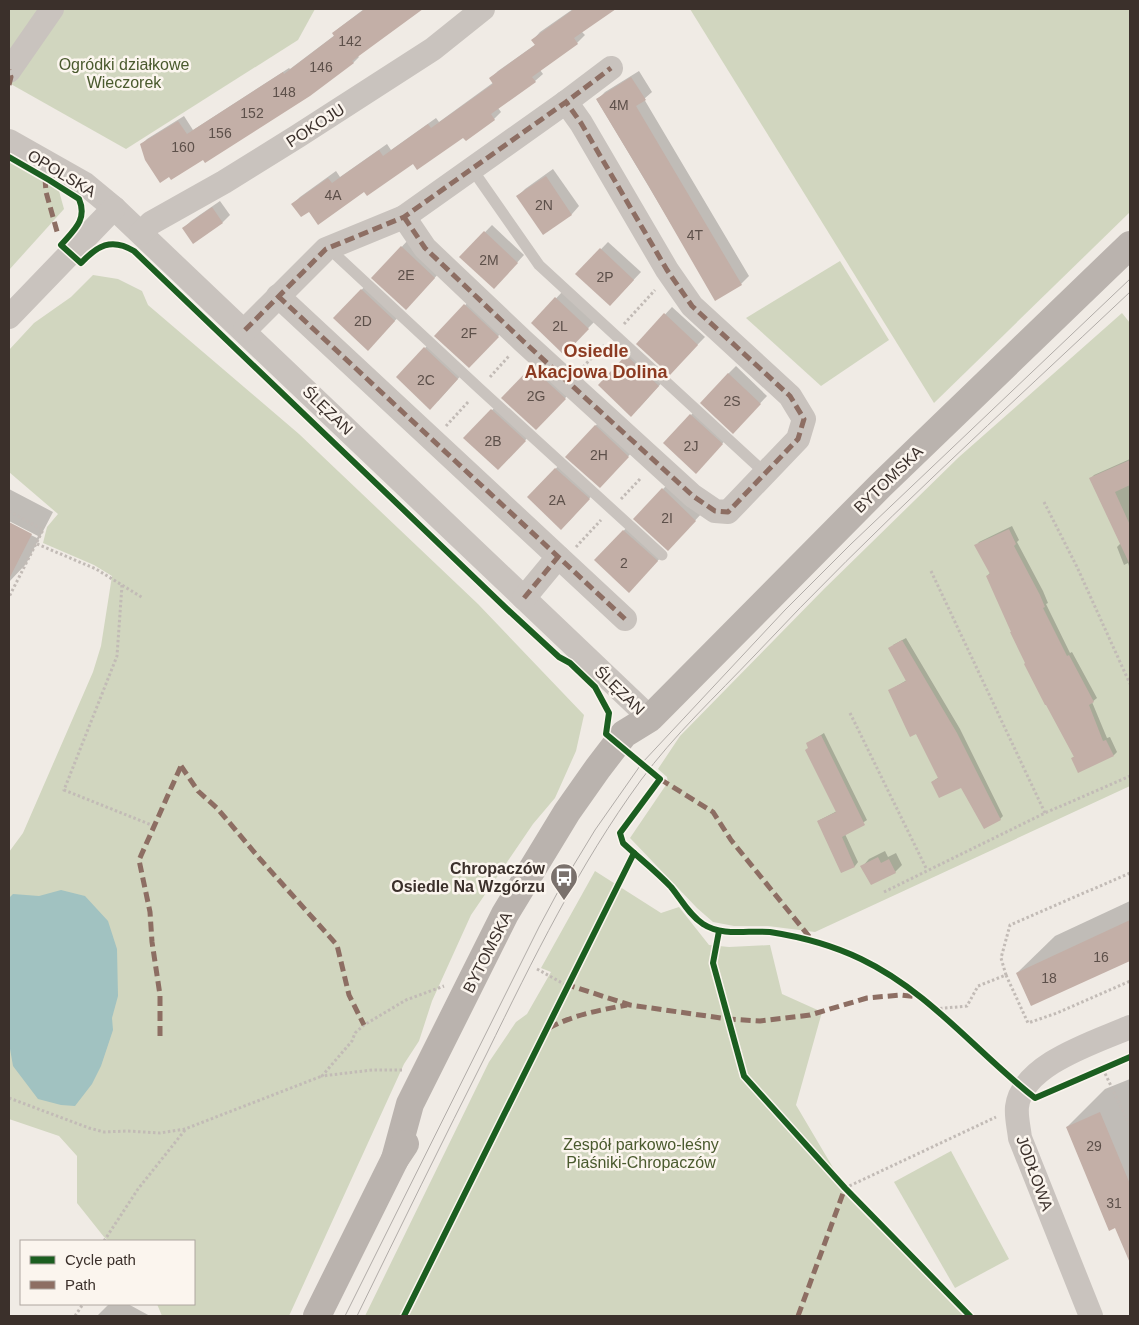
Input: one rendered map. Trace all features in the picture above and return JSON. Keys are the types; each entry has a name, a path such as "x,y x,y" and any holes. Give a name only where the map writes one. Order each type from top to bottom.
{"main road":[{"name":"BYTOMSKA","path":"317,1316 395,1159 410,1104 505,914 567,812 598,768 624,734 650,718 881,485 1130,245"}],"street":[{"path":"9,71 52,9"},
{"name":"POKOJU","path":"141,233 151,223 224,182 433,49 483,9"},
{"path":"245,330 326,249 404,217 611,68"},
{"path":"404,217 425,248 522,341 693,496 715,511 728,512 798,439 804,418 790,396 692,306 667,270 581,123 566,102"},
{"name":"OPOLSKA","path":"9,141 85,184 114,208"},
{"path":"9,316 114,208"},
{"name":"ŚLĘZAN","path":"114,208 245,330 650,718"},
{"path":"278,296 625,620"},
{"path":"524,598 558,557"},
{"path":"1020,1098 1036,1073 1051,1062 1130,1027"},
{"name":"JODŁOWA","path":"1020,1098 1020,1138 1091,1316"}],"lane":[{"path":"472,169 539,265 765,473"},
{"path":"332,247 337,256 465,376 662,555"}],"path":[{"path":"1044,502 1077,567 1130,684"},
{"path":"9,511 44,530 9,598"},
{"path":"36,544 96,569 143,598"},
{"path":"931,571 1045,813"},
{"path":"122,585 116,656 64,790 154,826"},
{"path":"850,713 927,870"},
{"path":"884,892 1045,813 1130,776"},
{"path":"404,1316 634,853 670,887 689,910 704,924 719,931 768,932 814,941 860,958 894,976 936,1009 1020,1098 845,1188"},
{"path":"1130,873 1010,925 1001,958 1006,975 1028,1023 1057,1013 1130,981"},
{"path":"719,931 713,963 744,1076 845,1188 970,1316"},
{"path":"537,969 564,984"},
{"path":"936,1009 967,1006 978,986 1006,975"},
{"path":"322,1076 352,1041 355,1033 364,1025 406,1000 440,986 448,985"},
{"path":"1052,1091 1130,1057"},
{"path":"9,1098 104,1132 160,1133 186,1129 322,1076 372,1070 398,1069 406,1071"},
{"path":"1103,1070 1130,1126"},
{"path":"105,1240 138,1189 186,1129"},
{"path":"76,1316 82,1305"}],"green space":[{"name":"Ogródki działkowe Wieczorek","path":"9,9 315,9 298,40 126,149 9,83"},
{"path":"690,9 1130,9 1130,212 934,403"},
{"path":"9,160 59,191 64,209 9,270"},
{"path":"840,261 889,340 821,386 746,318"},
{"path":"93,275 118,279 142,291 148,305 299,434 478,604 584,715 576,751 555,798 533,824 471,915 432,1001 419,1041 404,1064 289,1316 162,1316 157,1305 195,1305 195,1240 108,1240 77,1203 77,1156 59,1136 9,1119 9,852 23,833 93,672 101,646 112,576 94,565 43,543 47,527 58,514 9,472 9,350 34,323 71,297"},
{"path":"1122,313 1130,323 1130,786 815,932 768,926 734,926 713,922 697,908 630,838 668,782 667,777 658,769 680,736 824,589 959,457"},
{"name":"Zespół parkowo-leśny Piaśniki-Chropaczów","path":"595,871 661,913 679,907 709,945 729,947 770,945 782,994 822,1012 796,1105 845,1188 845,1194 965,1316 365,1316 489,1062 516,1022 527,1014 551,972 541,968"},
{"path":"951,1151 1009,1259 955,1288 894,1182"}],"water":[{"path":"61,890 85,896 108,921 117,949 118,996 112,1018 113,1030 101,1066 92,1084 75,1106 61,1105 38,1099 13,1066 9,1043 9,898 13,894 39,896"}],"building":[{"path":"365,9 423,9 352,61 354,63 310,96 205,163 203,160 171,180 169,177 160,183 145,160 140,144 178,121 187,134 283,72 284,74 334,36 332,33"},
{"path":"574,9 616,9 574,38 578,44 532,77 536,82 491,114 495,120 466,141 463,138 417,170 413,164 367,196 364,192 318,225 309,212 301,217 291,204 328,178 332,183 379,150 383,156 428,124 431,128 493,84 489,78 535,45 531,40"},
{"path":"631,77 646,100 636,106 742,285 715,301 596,99"},
{"path":"546,176 572,215 543,235 516,196"},
{"path":"212,207 223,223 193,244 182,228"},
{"path":"484,231 518,263 494,289 459,257"},
{"path":"401,246 435,278 406,310 371,278"},
{"path":"600,248 634,280 610,306 575,274"},
{"path":"361,289 395,321 368,351 333,318"},
{"path":"555,297 589,329 564,355 531,323"},
{"path":"464,304 499,337 469,368 434,336"},
{"path":"664,313 698,345 670,375 636,344"},
{"path":"424,347 458,379 430,410 396,377"},
{"path":"626,355 659,386 631,417 598,385"},
{"path":"531,367 566,399 536,430 501,398"},
{"path":"728,373 761,404 733,434 700,403"},
{"path":"491,409 526,441 498,470 463,438"},
{"path":"690,414 723,444 696,474 663,443"},
{"path":"595,425 629,457 600,488 565,457"},
{"path":"1130,460 1130,485 1115,492 1130,525 1130,565 1089,478"},
{"path":"555,468 590,499 561,530 527,497"},
{"path":"662,488 696,521 668,551 633,519"},
{"path":"9,522 32,534 9,579"},
{"path":"1009,529 1016,544 1014,546 1040,595 1045,607 1043,608 1067,656 1069,655 1094,702 1089,705 1103,741 1106,740 1114,756 1078,773 1071,758 1074,757 1024,664 986,576 990,574 974,545"},
{"path":"623,530 658,561 629,593 594,560"},
{"path":"902,640 957,733 1001,820 984,829 961,788 939,798 931,782 938,778 916,734 910,737 888,690 906,681 888,648"},
{"path":"821,735 865,825 842,837 855,867 841,873 817,821 836,812 805,750 808,748 806,743"},
{"path":"878,857 881,863 889,859 896,873 871,885 860,866"},
{"path":"1130,920 1130,961 1031,1006 1016,973"},
{"path":"1100,1112 1130,1184 1130,1263 1115,1228 1109,1231 1066,1127"}],"tram line":[{"path":"345,1316 561,886 595,830 642,763 785,610 851,544 1130,279"},
{"path":"357,1316 558,913 597,845 641,780 667,747 696,716 846,561 1130,292"}],"marked path":[{"path":"245,330 326,249 404,217 611,68"},
{"path":"9,70 11,77 9,85"},
{"path":"404,217 425,248 523,341 693,496 715,511 728,512 798,439 804,419 790,396 692,306 667,270 581,123 566,102"},
{"path":"45,178 46,192 58,235"},
{"path":"278,296 625,619"},
{"path":"524,598 558,557"},
{"path":"181,766 198,791 217,808 337,945 349,995 364,1025"},
{"path":"160,1036 160,995 152,942 150,912 139,860 181,766"},
{"path":"660,779 713,812 731,840 812,940"},
{"path":"565,984 630,1005 728,1019 760,1021 810,1015 867,998 901,995 918,997"},
{"path":"549,1028 577,1016 627,1005"},
{"path":"798,1316 845,1188"}],"cycle path":[{"path":"9,157 79,199 82,213 78,225 61,245 81,263 93,252 105,245 118,245 134,251 508,610 595,687 609,713 606,734 660,779 620,833 623,843 671,887 689,912 698,920 711,928 727,932 770,932 805,939 861,959 909,988 931,1005 1035,1098 1130,1057"},
{"path":"404,1316 634,853"},
{"path":"719,931 713,963 744,1076 845,1188 970,1316"}],"place":[{"name":"Chropaczów Osiedle Na Wzgórzu","path":"564,901"}],"district":[{"name":"Osiedle Akacjowa Dolina","path":"596,361"}]}
